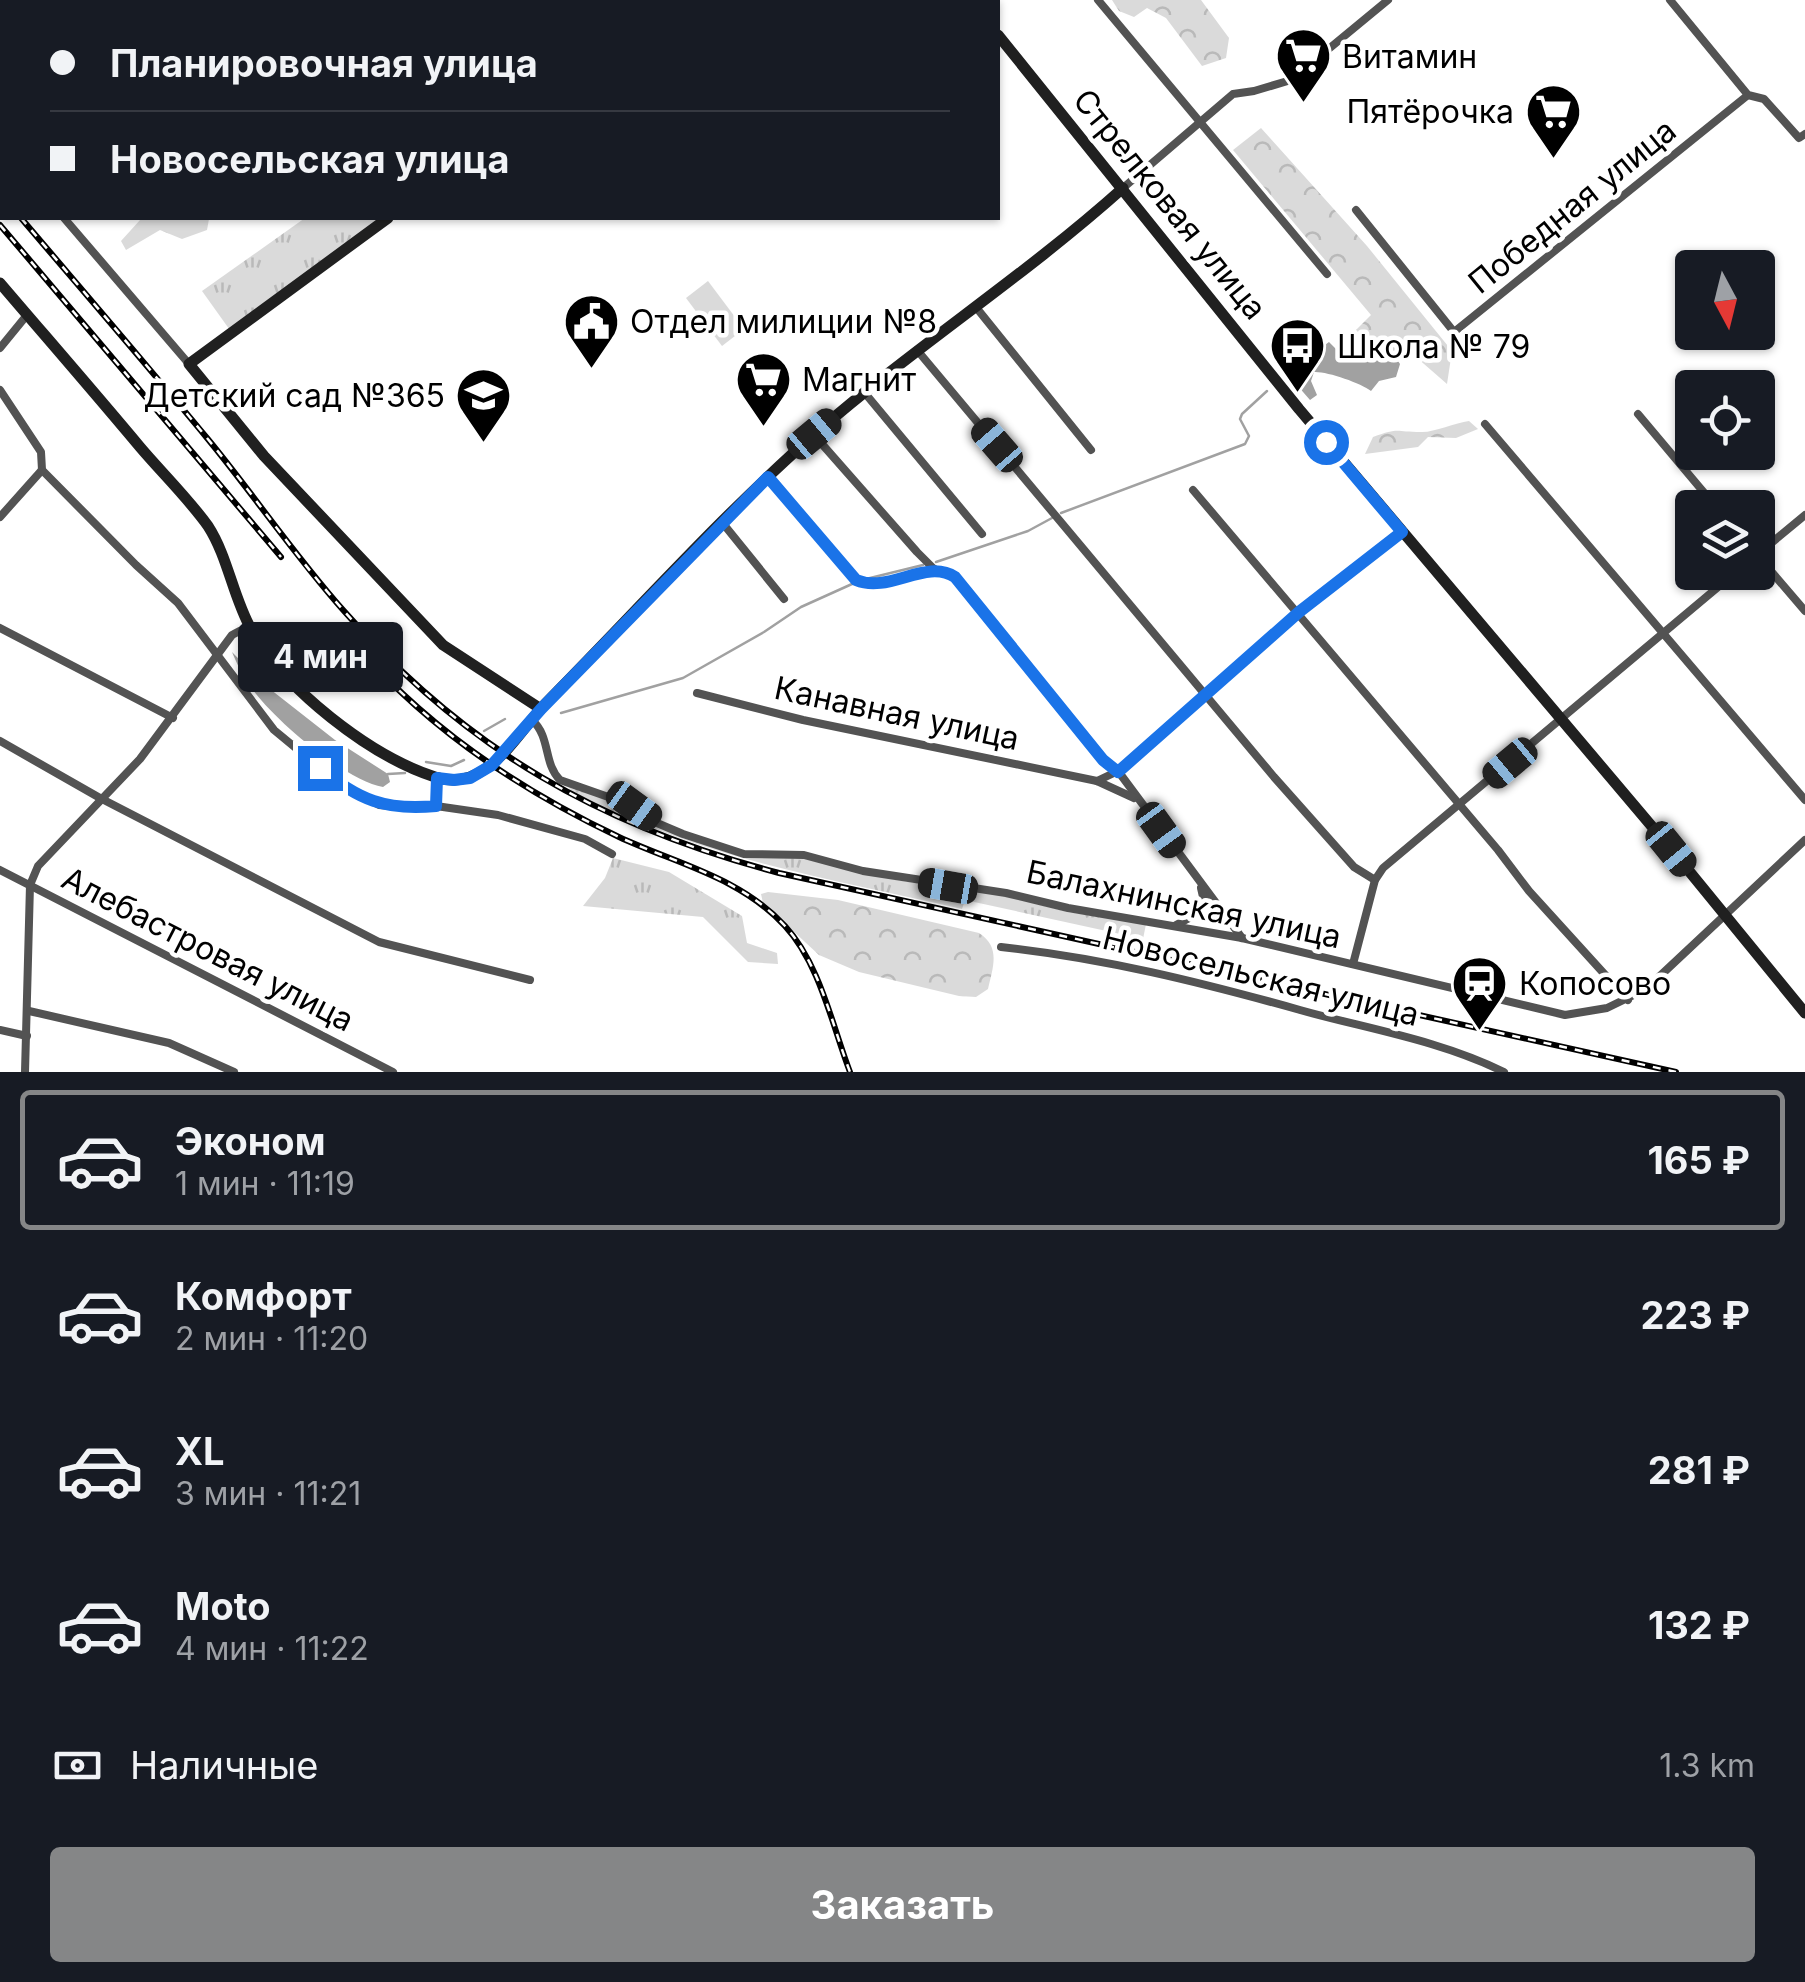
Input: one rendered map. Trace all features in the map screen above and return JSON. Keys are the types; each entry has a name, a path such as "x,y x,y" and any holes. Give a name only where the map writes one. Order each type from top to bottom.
{"street":[{"path":"1098,0 1327,274"},
{"path":"0,283 209,528 249,626 271,658 322,710 403,763 437,778 454,780 482,772 498,759 721,521 864,392 1124,188 1233,94 1291,80 1388,0"},
{"path":"1670,0 1748,95 1764,99 1802,136 1805,147"},
{"name":"Стрелковая улица","path":"1000,37 1299,409 1805,1013"},
{"name":"Победная улица","path":"1356,210 1454,332 1748,95"},
{"path":"66,220 264,456 434,636 452,653 541,709"},
{"path":"189,364 385,220"},
{"path":"975,306 1090,450"},
{"path":"0,348 27,315"},
{"path":"917,350 1336,848 1354,867 1376,880"},
{"path":"0,390 41,452 42,470 178,603 274,730 344,788 379,805 436,806 498,815 585,839 612,854"},
{"path":"864,392 982,534"},
{"path":"1638,414 1701,490"},
{"path":"1486,424 1805,800"},
{"path":"814,434 934,569 955,577 1103,760 1118,772 1242,938"},
{"path":"0,517 42,470"},
{"path":"768,477 856,580 873,585 934,569"},
{"path":"1192,490 1299,612 1529,892 1628,1000"},
{"path":"1775,540 1805,514"},
{"path":"721,521 784,599"},
{"path":"1097,782 1118,772 1299,612 1402,532"},
{"path":"1775,575 1805,611"},
{"path":"1353,964 1376,880 1383,868 1715,590"},
{"path":"25,1072 30,886 38,866 140,758 232,635 249,626"},
{"path":"0,628 173,718"},
{"name":"Канавная улица","path":"697,693 803,720 1097,782 1121,790 1141,803"},
{"name":"Балахнинская улица","path":"532,720 544,734 554,774 560,780 634,806 683,834 744,854 804,855 863,871 1006,893 1068,908 1242,938 1565,1015 1586,1014 1628,1000 1646,989 1805,840"},
{"path":"0,741 100,798 379,942 530,980"},
{"path":"436,806 437,778"},
{"name":"Алебастровая улица","path":"0,870 393,1072"},
{"path":"1175,926 1195,916 1204,901 1200,884"},
{"name":"Новосельская улица","path":"1001,947 1085,956 1262,997 1473,1057 1504,1072"},
{"path":"28,1010 169,1042 234,1072"},
{"path":"0,1030 27,1036"}],"green space":[{"path":"1112,0 1201,0 1229,38 1226,58 1202,66 1166,18 1147,8 1134,17 1119,11"},
{"path":"1261,128 1367,246 1452,351 1447,384 1416,357 1343,343 1371,315 1233,150"},
{"path":"140,220 209,220 207,230 182,239 160,230 126,250 121,241"},
{"path":"302,220 385,220 232,333 202,291"},
{"path":"708,281 744,329 722,346 686,298"},
{"path":"1469,421 1478,429 1456,438 1428,437 1418,447 1365,454 1373,437 1382,434 1426,432"},
{"path":"565,783 747,857 813,859 896,880 1005,896 1068,912 1146,924 1143,939 965,900 962,909 753,861 604,809 578,796"},
{"path":"613,858 669,872 742,916 747,943 777,953 778,964 748,962 703,917 583,906 605,878"},
{"path":"761,894 838,900 979,933 993,951 988,989 976,997 959,996 859,972 819,955 763,903"}],"shaded area":[{"path":"1329,342 1342,355 1357,361 1379,353 1388,359 1396,358 1400,364 1396,377 1379,381 1371,391 1343,378 1314,372 1311,381 1317,395 1310,400 1290,377 1291,370"},
{"path":"232,652 261,682 335,740 388,774 390,782 383,787 367,782 308,744 256,694"}],"waterway":[{"path":"1061,513 1245,444 1249,436 1240,419 1242,414 1267,391"},
{"path":"936,562 1028,531 1052,518"},
{"path":"866,579 923,565"},
{"path":"561,713 683,678 801,607 852,584"},
{"path":"484,731 505,719"},
{"path":"426,762 451,766 464,760"},
{"path":"388,774 405,773"}],"railway":[{"path":"23,220 207,438 326,590 390,660 488,743 595,806 653,832 779,873 1676,1072"},
{"path":"0,225 281,557"},
{"path":"355,644 444,730 511,777 582,819 728,883 767,909 785,926 807,958 850,1072"}],"place":[{"name":"Витамин","path":"1303,105"},
{"name":"Пятёрочка","path":"1553,160"},
{"name":"Отдел милиции №8","path":"591,370"},
{"name":"Школа № 79","path":"1298,395"},
{"name":"Магнит","path":"763,428"},
{"name":"Детский сад №365","path":"484,444"},
{"name":"Копосово","path":"1480,1032"}],"route":[{"path":"320,768 344,788 379,805 436,806 437,778 470,778 492,765 721,521 768,477 856,580 873,585 934,569 955,577 1103,760 1118,772 1299,612 1402,532 1326,442"}]}
